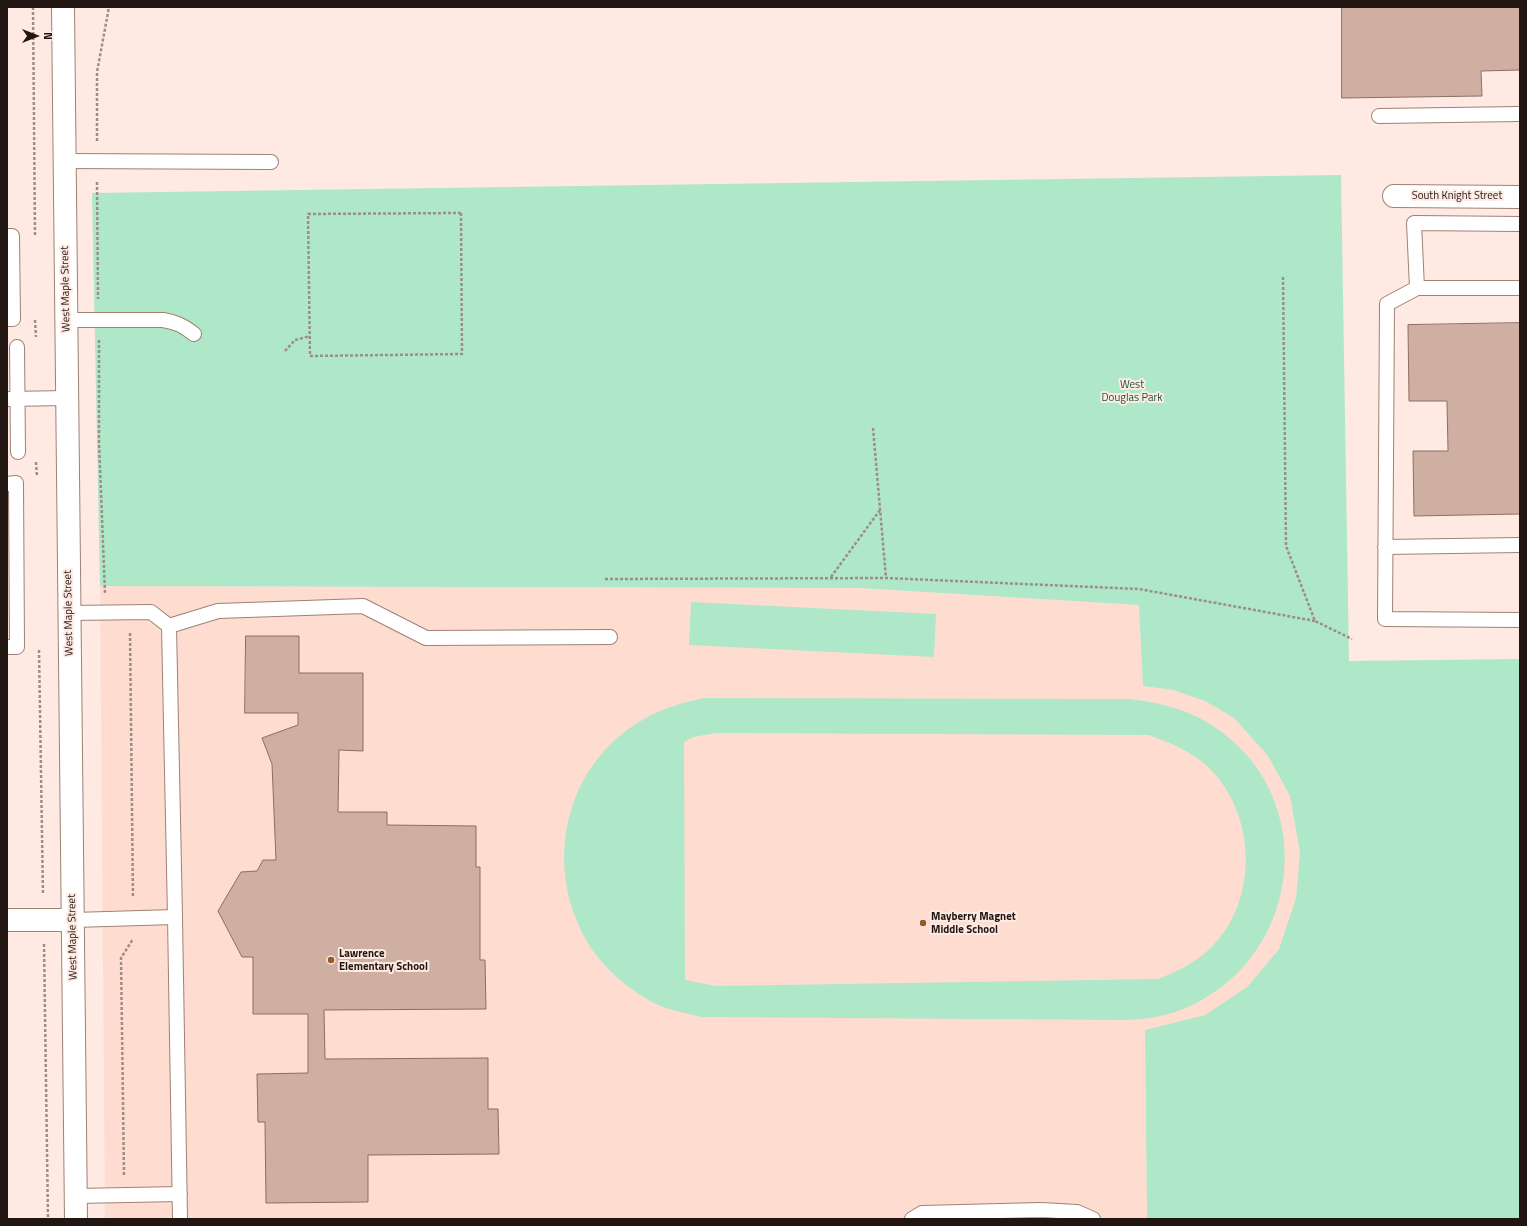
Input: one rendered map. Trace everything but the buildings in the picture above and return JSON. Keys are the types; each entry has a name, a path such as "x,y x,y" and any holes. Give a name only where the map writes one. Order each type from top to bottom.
{"street":[{"name":"West Maple Street","path":"63,7 76,1219"},
{"name":"South Knight Street","path":"1394,196 1520,197"},
{"path":"7,920 73,920"}],"lane":[{"path":"1379,116 1520,114"},
{"path":"64,161 271,162"},
{"path":"1417,288 1414,223 1520,224"},
{"path":"7,236 12,236 12,319 7,319"},
{"path":"1520,288 1417,288 1387,304 1385,547 1385,619 1520,620"},
{"path":"66,320 163,320 176,322 186,327 194,334"},
{"path":"16,347 12,399 18,452"},
{"path":"12,399 67,398"},
{"path":"7,484 16,483 12,565 17,647 7,647"},
{"path":"1385,547 1520,545"},
{"path":"169,626 218,611 363,606 426,638 610,637"},
{"path":"69,613 151,612 169,626"},
{"path":"169,626 180,1219"},
{"path":"73,920 175,917"},
{"path":"76,1196 180,1194"},
{"path":"912,1219 922,1213 1041,1210 1077,1212 1093,1219"}],"path":[{"path":"461,213 462,354 310,356 310,336 311,281 308,214 461,213"},
{"path":"1283,277 1286,546 1315,621"},
{"path":"285,350 295,340 310,336"},
{"path":"873,428 886,578"},
{"path":"831,577 880,510"},
{"path":"605,579 886,578 1139,589 1315,621 1352,638"}],"shaded area":[{"path":"100,586 859,588 1140,605 1143,686 1173,690 1205,701 1234,718 1268,756 1290,796 1300,853 1296,898 1279,949 1247,987 1205,1015 1145,1030 1147,1219 105,1219"}],"green space":[{"name":"West Douglas Park","path":"1341,175 1349,661 1520,659 1520,1219 1147,1219 1145,1030 1205,1015 1247,987 1279,949 1296,898 1300,853 1290,796 1268,756 1234,718 1205,701 1173,690 1143,686 1139,605 859,588 100,586 92,193"},
{"path":"691,602 936,614 934,657 689,645"},
{"path":"704,698 1129,699 1162,704 1191,714 1219,730 1231,740 1244,752 1265,781 1278,813 1284,846 1283,880 1275,912 1261,943 1240,970 1213,993 1196,1003 1178,1011 1153,1017 1127,1020 701,1017 664,1007 644,997 615,976 591,948 577,921 568,893 564,865 566,837 571,810 582,784 596,760 616,739 654,713 679,704","holes":["716,733 1149,735 1192,755 1214,773 1229,794 1239,818 1245,843 1246,869 1241,894 1232,918 1218,940 1199,958 1184,967 1158,979 716,986 685,980 684,742 693,737"]}],"place":[{"name":"Mayberry Magnet Middle School","path":"923,923"},
{"name":"Lawrence Elementary School","path":"331,960"}]}
